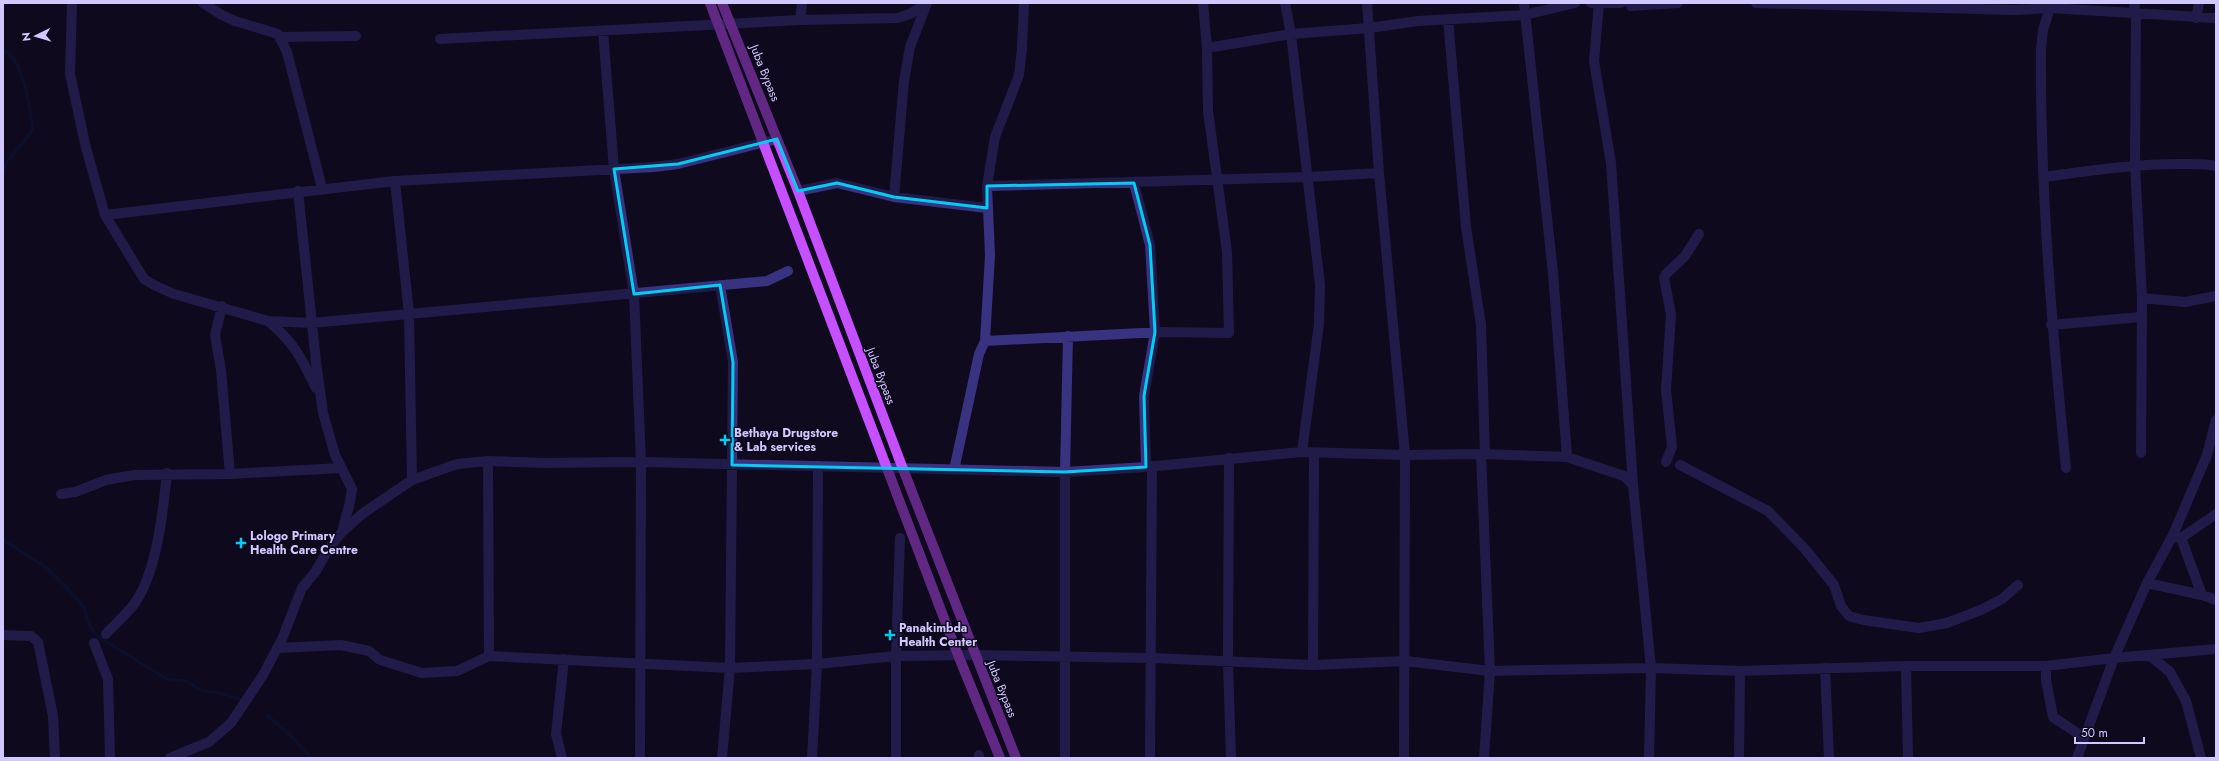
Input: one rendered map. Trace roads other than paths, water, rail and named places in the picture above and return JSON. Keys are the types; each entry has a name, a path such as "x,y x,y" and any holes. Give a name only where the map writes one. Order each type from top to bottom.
{"main road":[{"path":"710,3 886,469 958,655 1000,758"},
{"name":"Juba Bypass","path":"722,3 778,139 974,655 1016,758"}],"street":[{"path":"72,3 70,74 72,91 105,215 144,279 164,290 268,320 311,323 767,281 788,271"},
{"path":"203,3 222,15 272,31 281,37 356,36"},
{"path":"800,20 802,3"},
{"path":"440,39 731,23 897,18 910,14 926,3"},
{"path":"894,197 904,80 910,47 926,3"},
{"path":"954,470 979,354 985,341 990,255 987,186 995,137 1018,75 1022,48 1024,3"},
{"path":"985,341 1155,332 1228,333 1227,252 1208,111 1207,48 1203,3"},
{"path":"1285,3 1291,34 1320,285 1319,324 1302,452"},
{"path":"1367,3 1379,173 1405,455 1404,758"},
{"path":"1524,3 1553,273 1567,457"},
{"path":"1207,48 1291,34 1369,28 1418,21 1525,14 1576,3"},
{"path":"1591,3 1621,3"},
{"path":"1599,3 1594,61 1611,163 1633,485 1651,668 1649,758"},
{"path":"1630,3 1631,6 1678,3"},
{"path":"1756,3 1958,5 2050,8 2136,15 2216,18"},
{"path":"2134,3 2136,15 2135,165 2142,298 2141,453"},
{"path":"2196,18 2199,3"},
{"path":"2050,8 2043,30 2041,49 2044,177 2051,325 2066,468"},
{"path":"1448,19 1466,227 1481,325 1483,454 1490,671 1484,758"},
{"path":"603,31 614,169 634,294 641,462 640,758"},
{"path":"281,37 287,52 322,188"},
{"path":"105,215 322,188 395,181 678,164 778,139"},
{"path":"2044,177 2091,169 2135,165 2194,163 2216,166"},
{"path":"987,186 1134,183 1217,178 1308,178 1379,173"},
{"path":"395,181 409,314 412,480"},
{"path":"798,191 837,183 894,197 987,208"},
{"path":"1134,183 1150,246 1155,332 1144,396 1149,466 1152,658 1150,758"},
{"path":"298,191 311,323 321,397 329,438 341,468 352,488 342,532"},
{"path":"1666,462 1672,447 1666,390 1671,314 1664,278 1666,274 1685,256 1698,234"},
{"path":"720,285 733,362 730,668 722,758"},
{"path":"2142,298 2185,302 2216,296"},
{"path":"222,306 214,335 221,370 230,474"},
{"path":"2051,325 2141,318"},
{"path":"268,320 286,336 294,346 321,397"},
{"path":"1065,758 1065,472 1068,336"},
{"path":"2078,758 2083,737 2114,658 2147,583 2177,537 2211,457 2216,420"},
{"path":"170,758 209,742 228,726 254,691 277,648 302,588 316,571 326,551 342,532 362,514 412,480 457,464 488,462 641,462 886,469 1065,472 1302,452 1405,455 1483,454 1567,457 1624,476 1633,485"},
{"path":"1313,665 1314,452"},
{"path":"1229,458 1228,662 1231,758"},
{"path":"488,462 489,656"},
{"path":"1680,465 1768,511 1805,549 1834,585 1841,606 1849,616 1862,620 1918,628 1947,623 1989,606 2002,599 2018,585"},
{"path":"812,758 816,664 818,466"},
{"path":"61,494 75,492 106,480 134,475 230,474 341,468"},
{"path":"106,634 135,603 151,565 161,523 167,474"},
{"path":"2177,537 2216,514"},
{"path":"2177,537 2202,595"},
{"path":"896,758 896,656 900,538"},
{"path":"2147,583 2202,595 2216,600"},
{"path":"3,635 31,636 38,642 53,716 55,758"},
{"path":"94,643 108,679 110,694 110,758"},
{"path":"277,648 340,645 369,651 380,660 422,673 457,671 489,656 730,668 816,664 896,656 958,655 1152,658 1313,665 1405,661 1490,671 1651,668 1740,671 1906,666 2046,666 2216,648"},
{"path":"2149,655 2170,672 2186,701 2201,758"},
{"path":"562,758 556,734 564,659"},
{"path":"1906,666 1908,758"},
{"path":"2046,666 2046,680 2053,717 2083,737"},
{"path":"1825,668 1829,758"},
{"path":"1739,758 1740,671"}],"waterway":[{"path":"3,50 10,55 21,74 28,98 33,130 6,163 3,174"},
{"path":"3,540 47,568 65,586 83,606 90,626 97,636 167,679 186,681 202,691 219,693 240,699"},
{"path":"268,716 290,735 311,758"}],"place":[{"name":"Bethaya Drugstore & Lab services","path":"725,440"},
{"name":"Lologo Primary Health Care Centre","path":"241,543"},
{"name":"Panakimbda Health Center","path":"890,635"}]}
